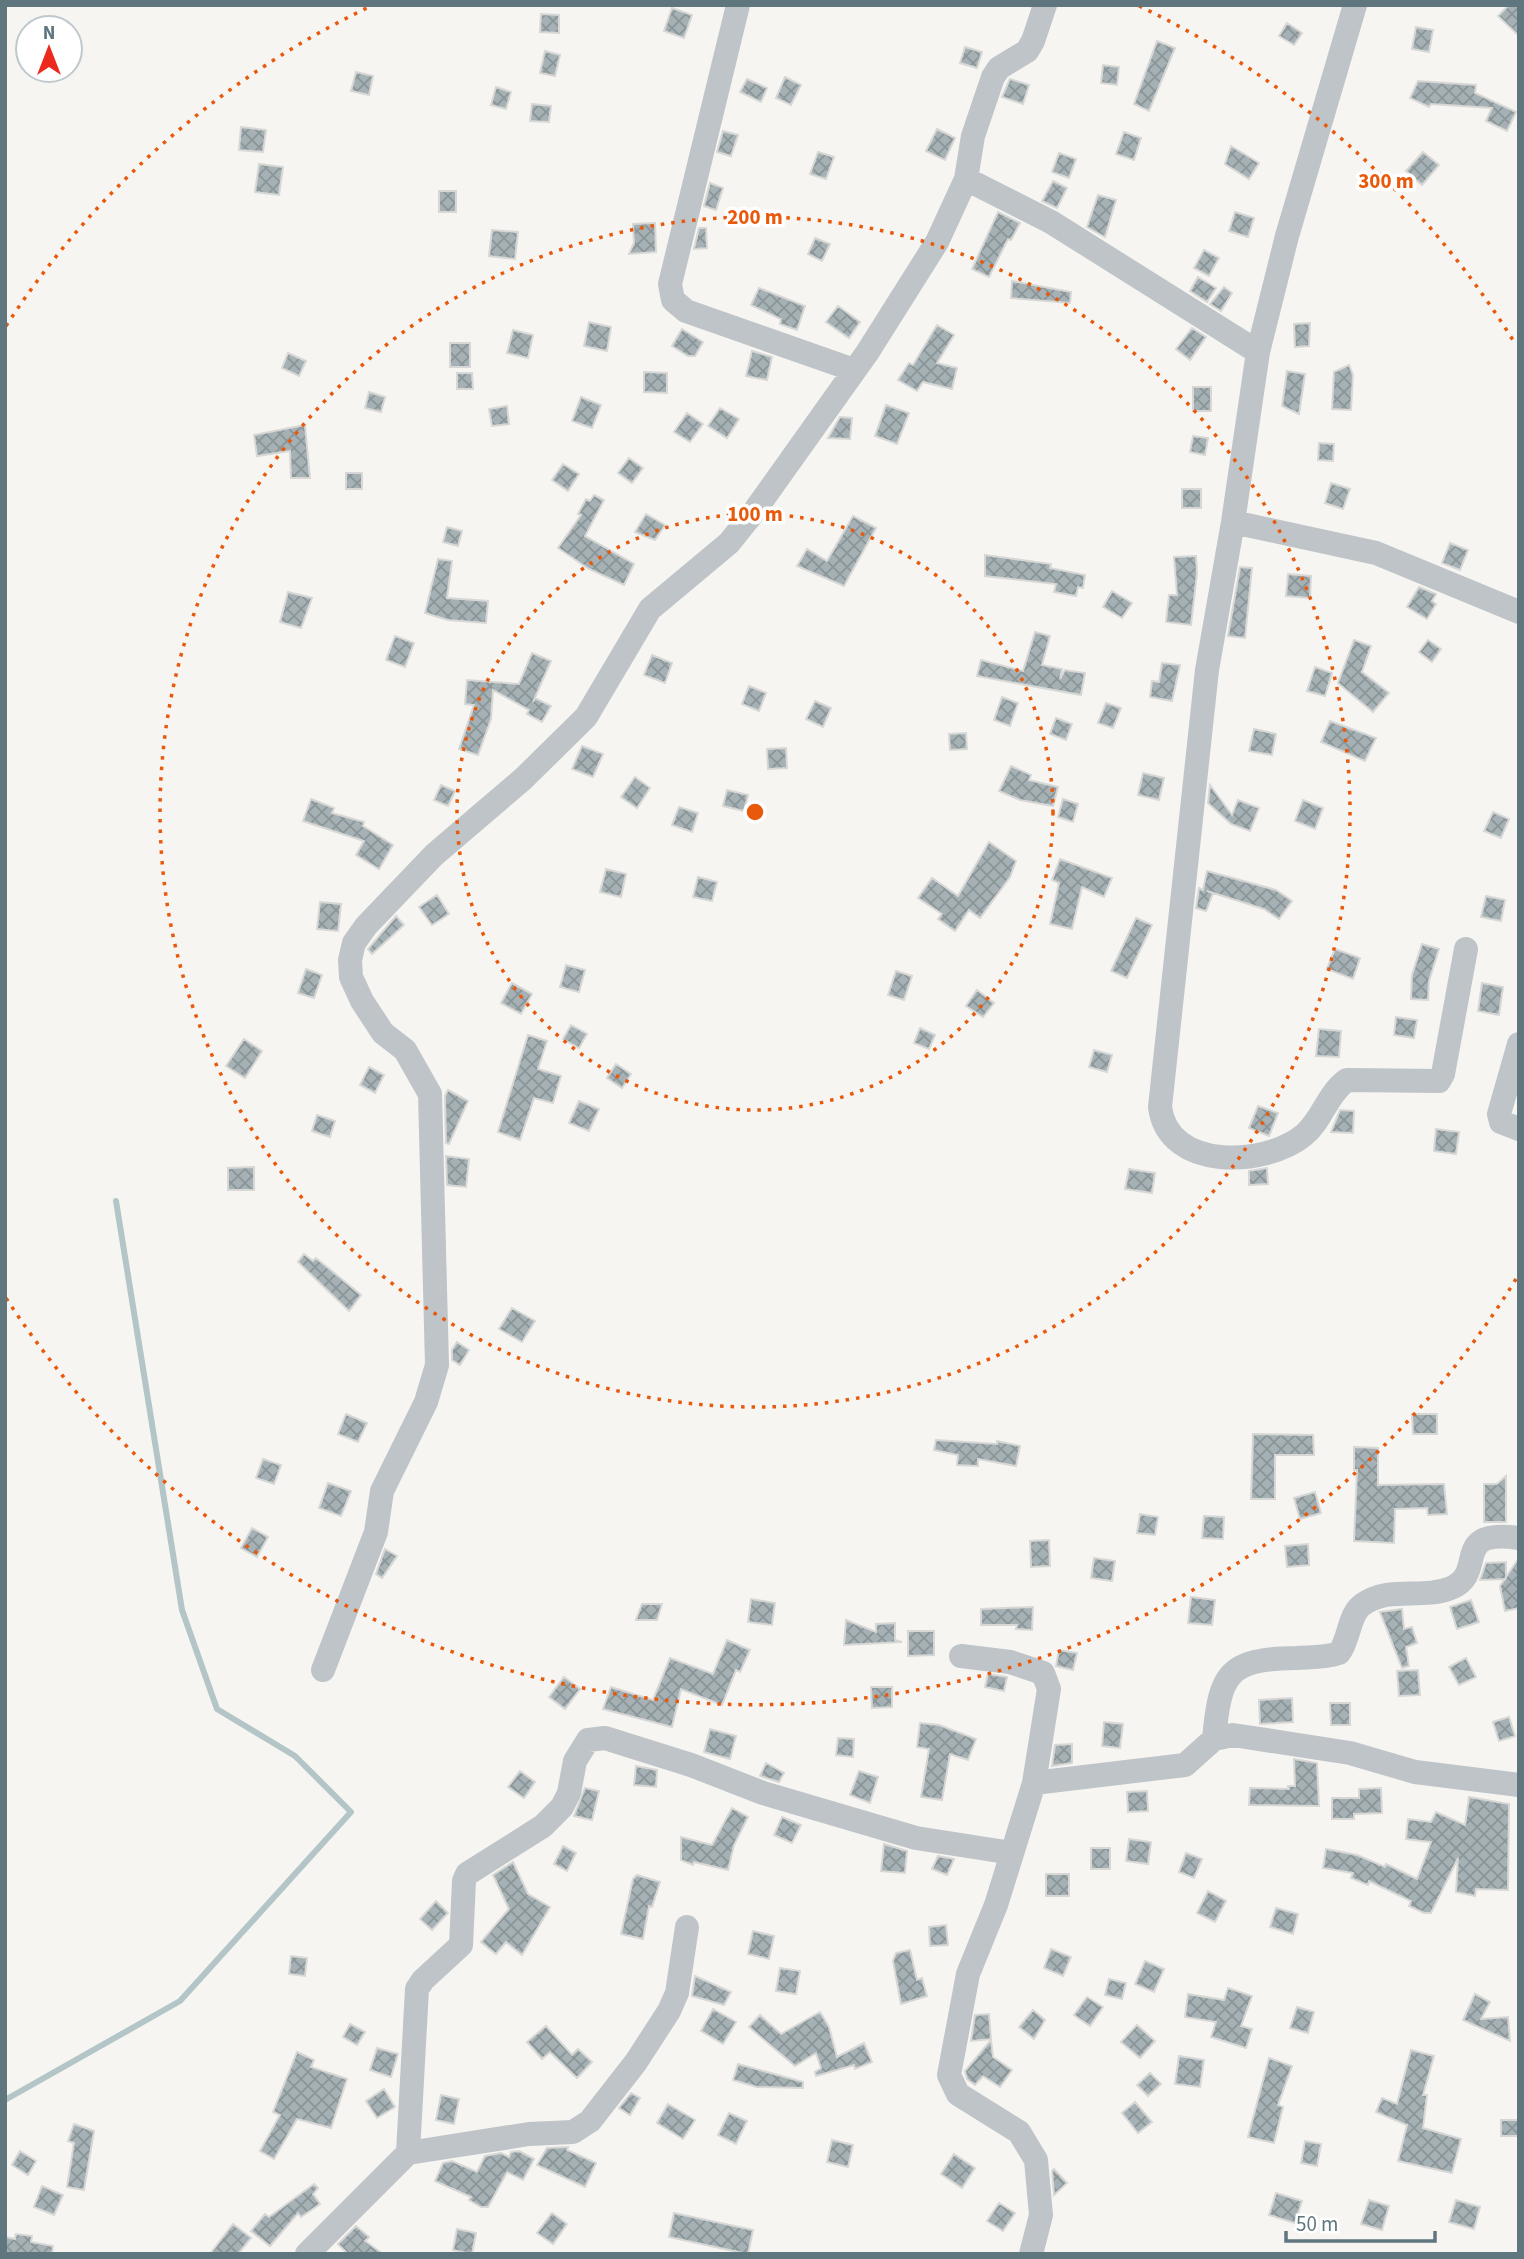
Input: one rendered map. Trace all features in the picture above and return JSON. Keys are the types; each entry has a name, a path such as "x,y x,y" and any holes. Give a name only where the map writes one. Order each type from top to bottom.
{"street":[{"path":"738,5 670,284 673,300 686,311 854,370"},
{"path":"323,1670 376,1532 382,1491 426,1402 437,1365 430,1094 405,1050 383,1033 362,1001 351,976 350,960 354,943 366,926 434,855 523,779 586,717 650,609 729,543 854,370 937,242 965,179 973,136 993,77 999,68 1027,51 1034,41 1045,5"},
{"path":"1355,5 1287,236 1258,352 1233,522 1207,670 1160,1107 1163,1125 1181,1143 1196,1152 1257,1157 1303,1136 1347,1080 1438,1081 1443,1074 1466,949"},
{"path":"965,179 1051,222 1258,352"},
{"path":"1233,522 1376,553 1519,612"},
{"path":"1519,1044 1499,1117 1501,1122 1519,1129"},
{"path":"1213,1739 1217,1706 1225,1680 1237,1668 1273,1658 1330,1657 1339,1653 1359,1606 1376,1597 1400,1592 1426,1594 1453,1588 1468,1572 1472,1555 1481,1539 1494,1535 1519,1538"},
{"path":"961,1656 1010,1662 1043,1673 1049,1689 1034,1783 996,1905 968,1974 948,2075 958,2094 1019,2132 1036,2160 1041,2215 1031,2254"},
{"path":"1034,1783 1185,1765 1213,1739 1233,1735 1350,1753 1415,1772 1519,1785"},
{"path":"408,2153 417,1989 461,1945 464,1881 467,1874 543,1826 562,1807 569,1793 575,1761 587,1740 605,1738 691,1765 762,1793 916,1838 1012,1853"},
{"path":"307,2254 408,2153 529,2134 573,2132 590,2121 636,2063 669,2011 677,1993 687,1927"}],"building":[{"path":"1509,5 1519,5 1519,36 1498,16"},
{"path":"672,8 692,15 684,38 664,31"},
{"path":"541,14 559,15 559,33 540,32"},
{"path":"1287,23 1302,33 1294,45 1279,36"},
{"path":"1416,27 1433,30 1429,52 1412,49"},
{"path":"1157,41 1175,48 1149,111 1134,104"},
{"path":"965,47 982,52 977,68 960,63"},
{"path":"545,51 560,55 555,76 540,73"},
{"path":"1103,65 1119,67 1117,85 1101,83"},
{"path":"356,72 373,76 369,95 351,91"},
{"path":"785,77 801,85 791,105 776,98"},
{"path":"747,79 767,88 761,102 740,92"},
{"path":"1010,79 1029,85 1023,104 1002,97"},
{"path":"1418,81 1476,85 1475,93 1516,112 1507,131 1486,121 1492,108 1431,104 1429,107 1410,98"},
{"path":"496,87 511,92 506,109 491,105"},
{"path":"532,104 551,106 549,122 530,121"},
{"path":"241,127 266,130 263,152 239,150"},
{"path":"937,129 955,138 945,160 926,151"},
{"path":"723,131 738,135 731,156 717,152"},
{"path":"1124,132 1141,138 1134,160 1116,154"},
{"path":"1231,146 1259,163 1249,179 1225,164"},
{"path":"818,152 834,157 826,179 810,174"},
{"path":"1423,152 1439,165 1422,185 1406,171"},
{"path":"1059,153 1076,159 1069,178 1052,172"},
{"path":"259,164 283,167 279,195 255,192"},
{"path":"1053,181 1067,188 1057,208 1042,201"},
{"path":"710,183 723,188 716,210 704,206"},
{"path":"439,191 456,191 456,212 439,212"},
{"path":"1098,195 1116,200 1105,237 1087,227"},
{"path":"998,212 1020,223 1011,240 1008,239 989,277 972,269"},
{"path":"1235,212 1254,218 1248,237 1229,231"},
{"path":"655,223 656,252 629,254 634,243 633,224"},
{"path":"699,228 706,228 707,248 694,249"},
{"path":"492,230 518,232 515,259 489,256"},
{"path":"815,238 830,244 822,261 808,254"},
{"path":"1204,250 1219,258 1209,276 1194,268"},
{"path":"1198,277 1216,288 1207,302 1190,291"},
{"path":"1012,281 1071,292 1070,303 1011,298"},
{"path":"1224,287 1232,293 1221,311 1210,304"},
{"path":"759,288 805,306 797,330 780,324 781,319 751,305"},
{"path":"838,306 860,322 849,338 826,322"},
{"path":"589,322 611,327 607,351 584,346"},
{"path":"1310,323 1309,346 1295,347 1294,324"},
{"path":"937,325 954,335 937,363 957,368 952,389 923,382 917,391 898,380 909,363 913,365"},
{"path":"1192,328 1206,337 1190,360 1176,349"},
{"path":"682,329 703,342 695,356 688,356 672,346"},
{"path":"513,330 533,335 528,358 507,353"},
{"path":"450,343 470,343 470,367 450,367"},
{"path":"752,351 772,357 767,380 746,376"},
{"path":"288,353 306,361 299,376 282,368"},
{"path":"1349,365 1353,375 1351,410 1332,409 1334,372"},
{"path":"1287,371 1305,374 1299,414 1282,406"},
{"path":"644,372 667,373 667,393 644,392"},
{"path":"457,373 472,373 473,389 457,389"},
{"path":"1193,387 1211,387 1211,411 1193,411"},
{"path":"369,392 385,397 381,412 365,408"},
{"path":"581,397 601,405 592,428 572,421"},
{"path":"886,405 909,413 897,444 875,436"},
{"path":"507,406 509,424 492,426 489,409"},
{"path":"720,408 739,419 727,438 708,426"},
{"path":"687,413 703,424 690,442 674,432"},
{"path":"840,417 852,418 850,439 828,438"},
{"path":"305,425 310,478 291,478 290,451 257,456 254,435"},
{"path":"1193,436 1208,438 1205,455 1190,452"},
{"path":"1319,443 1334,444 1333,461 1318,460"},
{"path":"629,458 643,468 632,483 618,473"},
{"path":"563,464 579,474 568,491 552,480"},
{"path":"346,473 362,473 362,489 346,489"},
{"path":"1331,483 1350,489 1343,509 1325,503"},
{"path":"1182,489 1201,489 1201,508 1182,508"},
{"path":"594,495 604,500 585,536 634,564 624,585 589,569 558,548 581,515 578,514 586,499 590,501"},
{"path":"646,514 665,525 655,540 635,532"},
{"path":"853,516 876,528 844,586 797,566 807,549 827,561"},
{"path":"447,527 462,531 458,546 443,542"},
{"path":"1450,543 1468,550 1460,570 1442,563"},
{"path":"985,555 1051,564 1050,568 1085,575 1083,588 1078,587 1076,596 1054,592 1056,584 985,576"},
{"path":"1196,556 1197,573 1191,625 1166,622 1169,595 1177,595 1174,557"},
{"path":"438,559 452,561 447,598 488,601 486,623 448,620 425,613"},
{"path":"1240,567 1252,568 1245,638 1228,636"},
{"path":"1288,574 1311,576 1310,598 1286,596"},
{"path":"1419,587 1436,594 1432,601 1436,604 1427,619 1407,607"},
{"path":"1112,591 1132,603 1122,618 1103,607"},
{"path":"288,592 312,598 301,628 280,622"},
{"path":"1035,632 1050,636 1042,665 1062,669 1060,679 1065,670 1085,673 1081,695 977,676 981,660 1023,671"},
{"path":"395,636 414,643 405,667 386,660"},
{"path":"1354,640 1371,646 1362,672 1389,693 1373,712 1338,683"},
{"path":"1428,640 1441,649 1432,662 1419,652"},
{"path":"532,653 551,661 533,702 535,698 551,706 542,722 527,714 529,710 493,690 491,719 478,755 459,749 474,705 465,704 467,680 519,684"},
{"path":"652,655 672,663 665,683 644,675"},
{"path":"1162,663 1180,665 1172,701 1150,697 1152,681 1159,682"},
{"path":"1315,667 1332,673 1325,696 1307,691"},
{"path":"749,686 766,693 759,711 742,704"},
{"path":"1002,697 1018,703 1010,726 994,720"},
{"path":"815,701 831,708 823,727 806,719"},
{"path":"1106,703 1121,708 1113,728 1098,723"},
{"path":"1056,718 1072,724 1066,740 1050,734"},
{"path":"1330,721 1376,738 1365,761 1321,742"},
{"path":"1254,729 1276,734 1272,755 1249,751"},
{"path":"966,733 967,749 950,750 949,734"},
{"path":"582,746 603,754 593,777 572,769"},
{"path":"786,748 787,768 768,769 767,749"},
{"path":"1011,766 1031,775 1029,780 1058,787 1053,806 1020,800 999,791"},
{"path":"1143,773 1164,778 1159,800 1138,795"},
{"path":"635,777 650,788 637,808 621,797"},
{"path":"441,785 455,791 448,806 434,800"},
{"path":"1210,785 1232,815 1238,800 1259,808 1250,831 1231,824 1208,803"},
{"path":"727,790 748,795 744,811 723,806"},
{"path":"311,799 334,808 332,813 364,822 363,826 393,845 379,869 356,855 364,841 303,821"},
{"path":"1063,799 1078,804 1073,822 1058,817"},
{"path":"1303,800 1323,808 1315,829 1295,821"},
{"path":"679,807 698,813 692,832 672,825"},
{"path":"1493,812 1509,819 1501,838 1484,831"},
{"path":"989,842 1016,861 1010,877 980,918 969,910 955,931 938,919 942,914 918,898 932,878 958,896"},
{"path":"1060,859 1112,878 1104,897 1082,887 1072,929 1050,924 1059,883 1052,880"},
{"path":"606,869 626,874 621,897 600,892"},
{"path":"1207,871 1276,890 1292,901 1279,919 1264,909 1207,891 1213,893 1206,911 1196,908 1199,888 1203,890"},
{"path":"698,877 717,882 712,901 693,897"},
{"path":"437,895 449,914 432,925 419,907"},
{"path":"1486,896 1505,900 1501,921 1481,917"},
{"path":"320,902 341,904 338,931 317,929"},
{"path":"396,916 404,925 372,954 368,949"},
{"path":"1136,918 1152,925 1127,978 1111,971"},
{"path":"1422,944 1439,949 1429,981 1428,1000 1411,999 1412,975"},
{"path":"1335,949 1360,958 1353,979 1327,969"},
{"path":"566,965 585,970 579,992 560,987"},
{"path":"306,969 322,975 314,998 298,993"},
{"path":"896,971 912,976 904,1000 888,995"},
{"path":"512,983 532,994 521,1014 501,1003"},
{"path":"1482,983 1503,987 1499,1015 1478,1011"},
{"path":"977,990 994,1003 983,1017 966,1006"},
{"path":"1396,1017 1417,1020 1414,1038 1394,1035"},
{"path":"571,1025 587,1034 579,1048 563,1039"},
{"path":"920,1028 935,1035 929,1049 914,1043"},
{"path":"1319,1029 1341,1031 1339,1057 1316,1056"},
{"path":"528,1035 547,1041 538,1069 561,1076 553,1103 534,1098 520,1140 498,1132"},
{"path":"244,1039 262,1051 245,1078 226,1066"},
{"path":"1094,1050 1112,1055 1107,1072 1089,1067"},
{"path":"616,1064 631,1074 622,1088 607,1078"},
{"path":"369,1067 384,1075 375,1093 360,1085"},
{"path":"448,1090 468,1101 449,1144 446,1143 445,1096"},
{"path":"579,1101 599,1109 589,1131 569,1123"},
{"path":"1258,1106 1278,1113 1269,1136 1249,1128"},
{"path":"1340,1110 1354,1111 1353,1133 1331,1132"},
{"path":"317,1115 335,1121 330,1137 312,1131"},
{"path":"1436,1129 1459,1132 1456,1154 1434,1151"},
{"path":"446,1156 469,1159 466,1187 447,1185"},
{"path":"254,1167 254,1190 228,1190 228,1168"},
{"path":"1267,1168 1268,1184 1249,1185 1249,1171"},
{"path":"1129,1169 1155,1173 1152,1193 1125,1189"},
{"path":"304,1254 313,1261 316,1258 361,1295 349,1311 298,1262"},
{"path":"512,1308 535,1321 522,1342 499,1329"},
{"path":"457,1342 469,1350 460,1365 452,1360 452,1350"},
{"path":"346,1414 367,1423 358,1442 338,1434"},
{"path":"1412,1414 1437,1414 1437,1434 1413,1434"},
{"path":"1253,1434 1313,1435 1314,1455 1275,1455 1275,1499 1251,1499"},
{"path":"936,1440 997,1444 997,1441 1020,1446 1016,1466 978,1459 978,1466 957,1465 958,1455 934,1450"},
{"path":"1354,1447 1378,1448 1378,1485 1444,1484 1447,1514 1428,1515 1427,1508 1395,1509 1394,1543 1354,1541 1357,1470 1354,1470"},
{"path":"263,1459 281,1465 274,1484 256,1478"},
{"path":"1506,1476 1506,1522 1484,1522 1484,1484 1497,1484"},
{"path":"328,1483 351,1491 341,1516 319,1508"},
{"path":"1315,1492 1321,1513 1300,1519 1294,1498"},
{"path":"1140,1514 1158,1517 1155,1535 1137,1533"},
{"path":"1204,1516 1224,1517 1223,1539 1202,1538"},
{"path":"252,1528 268,1537 257,1557 241,1548"},
{"path":"1049,1540 1050,1566 1031,1567 1030,1541"},
{"path":"1308,1544 1309,1565 1287,1567 1285,1546"},
{"path":"385,1549 397,1556 382,1578 376,1574"},
{"path":"1094,1558 1115,1561 1112,1581 1091,1578"},
{"path":"1519,1558 1519,1608 1505,1611 1500,1586 1505,1579 1480,1580 1486,1563 1506,1562 1506,1577"},
{"path":"1191,1597 1215,1600 1212,1625 1188,1623"},
{"path":"751,1599 775,1603 772,1625 748,1622"},
{"path":"1471,1600 1479,1622 1457,1629 1450,1607"},
{"path":"642,1604 662,1604 657,1620 636,1620"},
{"path":"1033,1607 1032,1630 1016,1629 1017,1625 981,1625 981,1609"},
{"path":"1402,1609 1404,1629 1412,1627 1417,1643 1406,1647 1409,1666 1402,1668 1380,1612"},
{"path":"846,1620 876,1632 876,1624 895,1623 895,1640 902,1642 844,1645"},
{"path":"908,1631 934,1631 934,1655 908,1656"},
{"path":"727,1640 750,1650 740,1672 736,1670 722,1705 681,1689 672,1727 603,1709 611,1687 653,1700 670,1658 713,1674"},
{"path":"1059,1650 1077,1653 1073,1670 1056,1666"},
{"path":"1466,1658 1476,1677 1459,1685 1449,1667"},
{"path":"1418,1670 1420,1695 1399,1696 1397,1671"},
{"path":"988,1674 1007,1677 1004,1691 985,1687"},
{"path":"564,1677 580,1689 565,1709 549,1697"},
{"path":"871,1687 892,1687 892,1707 872,1708"},
{"path":"1292,1698 1293,1722 1260,1724 1259,1700"},
{"path":"1330,1703 1350,1703 1350,1725 1331,1725"},
{"path":"1509,1717 1515,1736 1499,1741 1493,1722"},
{"path":"1104,1722 1123,1724 1120,1748 1102,1746"},
{"path":"920,1723 939,1725 976,1739 968,1760 950,1754 942,1800 921,1797 929,1749 917,1747"},
{"path":"710,1729 736,1736 730,1759 704,1752"},
{"path":"838,1738 854,1739 853,1757 836,1755"},
{"path":"1072,1744 1072,1763 1052,1766 1055,1745"},
{"path":"1294,1759 1317,1763 1319,1806 1249,1805 1250,1788 1289,1789 1288,1786 1295,1786"},
{"path":"766,1763 784,1773 779,1782 760,1776"},
{"path":"636,1766 657,1770 656,1787 634,1785"},
{"path":"520,1771 535,1782 524,1798 508,1787"},
{"path":"859,1771 878,1777 870,1803 850,1795"},
{"path":"585,1788 599,1791 592,1820 574,1816"},
{"path":"1381,1788 1382,1813 1354,1814 1354,1819 1332,1819 1332,1798 1359,1798 1359,1789"},
{"path":"1147,1791 1148,1811 1128,1812 1127,1792"},
{"path":"1469,1797 1509,1804 1508,1890 1476,1889 1475,1896 1456,1892 1458,1858 1431,1913 1424,1913 1409,1906 1411,1901 1369,1881 1368,1885 1351,1878 1353,1873 1323,1868 1326,1849 1357,1855 1385,1867 1386,1864 1417,1879 1431,1842 1406,1839 1408,1819 1431,1822 1436,1812 1465,1825"},
{"path":"732,1808 748,1817 734,1845 728,1870 694,1862 693,1865 681,1860 681,1837 712,1845"},
{"path":"782,1817 801,1825 792,1843 774,1835"},
{"path":"1129,1839 1151,1842 1148,1864 1126,1861"},
{"path":"884,1844 907,1851 905,1873 881,1871"},
{"path":"563,1846 576,1853 567,1871 554,1864"},
{"path":"1091,1848 1110,1848 1110,1869 1091,1869"},
{"path":"1186,1853 1202,1859 1194,1878 1179,1872"},
{"path":"938,1856 954,1859 947,1875 932,1869"},
{"path":"513,1862 528,1894 550,1907 522,1955 506,1942 496,1954 481,1942 509,1909 493,1875"},
{"path":"1046,1874 1069,1874 1069,1896 1046,1896"},
{"path":"637,1875 660,1882 652,1907 649,1906 643,1939 621,1934 633,1879"},
{"path":"1208,1891 1226,1901 1215,1922 1197,1913"},
{"path":"436,1901 448,1913 432,1930 420,1919"},
{"path":"1276,1908 1298,1914 1293,1934 1270,1927"},
{"path":"946,1925 948,1945 930,1946 929,1927"},
{"path":"753,1931 774,1936 769,1959 748,1954"},
{"path":"1051,1949 1071,1957 1063,1976 1044,1968"},
{"path":"910,1950 917,1980 922,1978 927,1996 901,2004 893,1961 896,1953"},
{"path":"291,1956 307,1958 305,1976 289,1974"},
{"path":"1145,1961 1164,1969 1154,1992 1135,1984"},
{"path":"780,1968 800,1971 796,1994 776,1991"},
{"path":"695,1976 731,1992 724,2005 692,1996"},
{"path":"1109,1979 1126,1983 1122,1999 1105,1995"},
{"path":"1228,1988 1252,1996 1241,2026 1252,2029 1246,2048 1211,2037 1216,2022 1185,2017 1188,1994 1224,2000"},
{"path":"1475,1994 1490,2002 1481,2019 1508,2017 1510,2041 1463,2020"},
{"path":"1087,1997 1103,2007 1090,2026 1074,2015"},
{"path":"1297,2007 1314,2012 1308,2033 1290,2028"},
{"path":"713,2009 736,2022 723,2044 701,2031"},
{"path":"1033,2010 1045,2020 1034,2039 1019,2027"},
{"path":"820,2012 829,2027 837,2057 864,2043 872,2062 855,2069 854,2065 816,2076 815,2072 821,2068 816,2053 795,2066 749,2027 760,2015 781,2034"},
{"path":"989,2014 991,2039 971,2041 975,2015"},
{"path":"350,2024 365,2032 357,2045 343,2037"},
{"path":"1137,2025 1155,2041 1140,2058 1121,2042"},
{"path":"546,2026 572,2055 578,2049 592,2062 577,2078 550,2052 542,2059 527,2042"},
{"path":"991,2040 993,2057 1012,2070 1000,2087 983,2076 975,2085 967,2079 965,2071"},
{"path":"377,2048 398,2054 391,2077 370,2070"},
{"path":"1411,2050 1434,2056 1423,2095 1427,2095 1423,2128 1461,2139 1452,2173 1398,2161 1407,2125 1376,2112 1382,2098 1397,2104"},
{"path":"297,2052 314,2060 311,2067 347,2079 331,2128 297,2119 274,2159 260,2151 280,2115 273,2112"},
{"path":"1179,2056 1204,2060 1200,2087 1175,2084"},
{"path":"1269,2058 1292,2066 1278,2105 1283,2107 1274,2143 1248,2137"},
{"path":"738,2064 803,2082 803,2088 757,2087 733,2080"},
{"path":"1150,2073 1161,2084 1148,2096 1137,2085"},
{"path":"384,2089 395,2107 377,2118 366,2101"},
{"path":"631,2093 640,2098 630,2115 619,2108"},
{"path":"441,2095 459,2099 454,2124 436,2120"},
{"path":"1135,2102 1152,2122 1138,2133 1122,2113"},
{"path":"668,2104 695,2120 683,2139 657,2123"},
{"path":"729,2113 747,2121 736,2144 718,2135"},
{"path":"1501,2120 1519,2120 1519,2136 1501,2136"},
{"path":"74,2124 94,2131 84,2190 67,2187 74,2143 68,2141"},
{"path":"832,2140 853,2145 848,2167 827,2162"},
{"path":"1305,2141 1321,2144 1317,2166 1301,2163"},
{"path":"568,2147 567,2150 596,2163 585,2187 537,2165 547,2148"},
{"path":"20,2151 36,2161 28,2175 12,2165"},
{"path":"519,2151 534,2159 523,2180 507,2172 488,2207 481,2207 469,2200 471,2197 435,2181 443,2163 452,2161 477,2172 485,2156 501,2153 509,2157 511,2152"},
{"path":"954,2154 975,2168 962,2188 941,2174"},
{"path":"1054,2169 1067,2183 1054,2195 1052,2171"},
{"path":"314,2184 318,2188 313,2194 320,2204 301,2217 298,2213 270,2246 251,2231 265,2214 269,2217"},
{"path":"42,2186 63,2195 54,2215 34,2207"},
{"path":"1276,2193 1302,2201 1295,2223 1269,2215"},
{"path":"1369,2200 1389,2206 1382,2230 1361,2224"},
{"path":"1456,2200 1480,2207 1474,2229 1449,2222"},
{"path":"999,2203 1015,2213 1003,2231 987,2221"},
{"path":"552,2213 567,2224 553,2244 537,2233"},
{"path":"674,2213 753,2230 748,2254 669,2237"},
{"path":"233,2224 251,2238 238,2254 210,2254"},
{"path":"356,2226 369,2237 365,2241 383,2254 348,2254 338,2244"},
{"path":"457,2229 476,2233 472,2254 453,2250"},
{"path":"16,2234 32,2236 31,2242 53,2246 52,2254 5,2254 5,2237 15,2239"}],"waterway":[{"path":"5,2100 180,2001 351,1812 295,1756 217,1709 182,1610 116,1201"}]}
